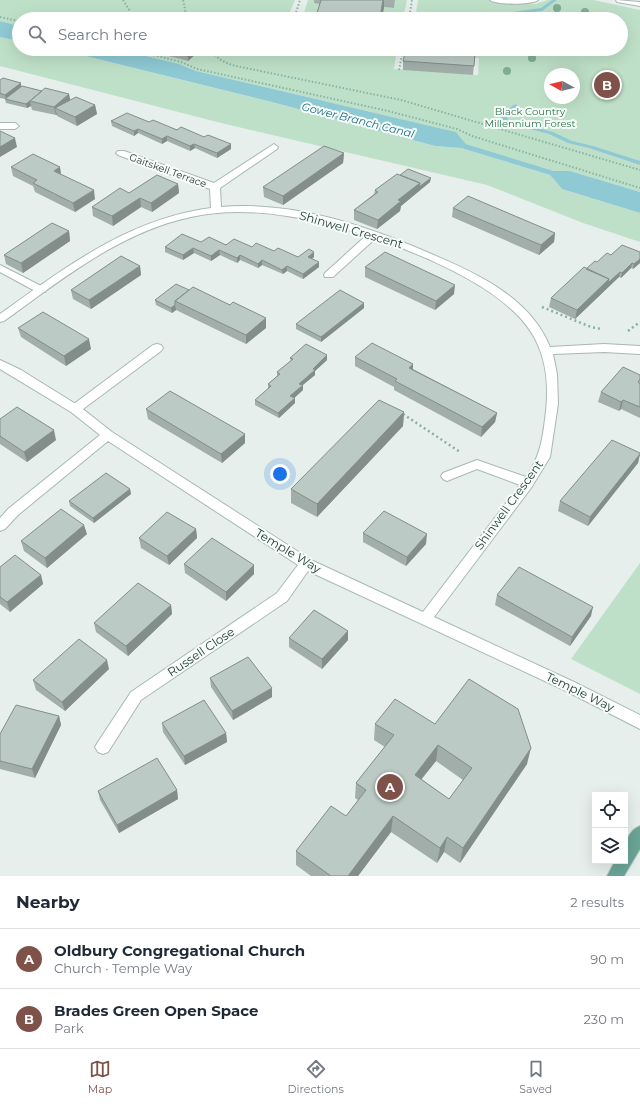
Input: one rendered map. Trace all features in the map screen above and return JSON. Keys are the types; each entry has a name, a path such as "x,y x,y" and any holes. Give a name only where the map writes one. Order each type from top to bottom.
{"main road":[{"path":"628,854 640,834"},
{"path":"615,876 622,864"}],"street":[{"path":"494,0 534,0"},
{"path":"620,0 640,4"},
{"path":"0,126 15,126"},
{"path":"215,187 274,147"},
{"name":"Gaitskell Terrace","path":"121,153 215,187 216,210"},
{"name":"Shinwell Crescent","path":"0,319 84,259 116,241 174,219 191,214 216,210 248,209 294,214 324,220 402,244 476,278 510,302 528,320 547,351 553,386 550,423 544,457 528,483 425,619"},
{"path":"329,275 373,235"},
{"path":"0,268 41,290"},
{"path":"75,409 156,348"},
{"path":"547,351 604,348 640,350"},
{"name":"Temple Way","path":"0,364 75,409 108,434 306,564 569,686 640,722"},
{"path":"0,526 13,512 108,434"},
{"path":"447,476 477,464 528,483"},
{"name":"Russell Close","path":"103,746 136,696 282,597 306,564"}],"path":[{"path":"123,0 130,12"},
{"path":"183,0 186,12"},
{"path":"296,12 300,0"},
{"path":"410,12 412,0"},
{"path":"0,17 12,20"},
{"path":"157,56 180,62 198,69 388,111 457,129 472,136 640,188"},
{"path":"213,56 224,62 246,70 401,100 640,170"},
{"path":"399,70 402,56"},
{"path":"510,302 536,304 591,327 604,330"},
{"path":"402,413 477,464"}],"green space":[{"path":"0,0 295,0 290,12 12,12 12,24 0,21"},
{"path":"308,0 315,0 323,4 321,12 304,12"},
{"path":"395,0 407,0 404,12 383,12 384,7 394,8"},
{"name":"Black Country Millennium Forest","path":"418,0 493,0 494,3 535,4 548,0 594,0 640,10 640,192 570,171 554,171 466,144 456,132 196,71 179,64 146,56 396,56 394,69 478,75 479,58 464,57 628,56 628,12 416,12"},
{"path":"0,37 12,40 12,56 85,56 272,102 435,146 461,148 550,175 562,189 640,213 640,242 583,223 487,185 221,123 0,66"},
{"path":"640,563 640,694 571,659"}],"water":[{"path":"0,21 12,24 12,40 0,37"},
{"name":"Gower Branch Canal","path":"85,56 146,56 179,64 196,71 456,132 466,144 554,171 570,171 640,192 640,213 562,189 550,175 461,148 435,146 272,102"}],"building":[{"path":"321,0 383,0 381,12 317,12"},
{"path":"404,56 475,56 474,66 403,61"},
{"path":"3,78 21,83 5,95 0,93 0,80"},
{"path":"22,86 42,91 26,104 5,99"},
{"path":"45,88 69,94 54,107 30,101"},
{"path":"76,97 95,105 75,117 55,108"},
{"path":"127,113 149,122 153,120 177,130 181,127 204,137 208,135 231,144 217,153 194,144 190,146 167,136 162,139 138,129 134,131 111,121"},
{"path":"0,131 15,138 0,147"},
{"path":"324,146 344,153 283,196 263,187"},
{"path":"33,154 60,167 54,171 94,190 73,203 33,183 37,180 11,167"},
{"path":"408,169 431,178 419,187 420,183 400,175"},
{"path":"397,174 420,183 398,200 401,201 378,220 354,210 378,192 375,190"},
{"path":"157,175 178,184 151,203 140,198 112,216 92,207 120,188 129,193"},
{"path":"468,196 555,233 541,245 453,208"},
{"path":"52,223 69,231 21,263 4,255"},
{"path":"182,234 201,242 209,237 226,245 234,239 252,247 256,243 274,251 278,248 298,257 309,249 314,252 308,257 319,262 303,274 287,266 282,270 262,260 258,264 240,255 237,258 219,250 211,256 193,248 183,255 165,247"},
{"path":"622,245 640,252 640,259 634,264 632,263 622,273 620,272 608,283 609,279 586,269 607,253 611,255"},
{"path":"385,252 455,285 436,301 365,267"},
{"path":"121,256 140,266 89,300 71,290"},
{"path":"584,267 609,279 577,310 551,298"},
{"path":"176,284 189,290 175,301 175,305 171,308 155,300"},
{"path":"193,287 230,305 233,302 266,318 246,335 175,301"},
{"path":"340,290 364,303 321,337 296,324"},
{"path":"43,312 89,339 64,356 18,328"},
{"path":"372,343 413,364 409,368 497,413 482,427 395,381 397,379 355,357"},
{"path":"306,344 327,355 313,369 315,370 299,384 303,385 290,396 295,398 278,413 255,400 271,386 268,384 280,374 277,372 293,359 290,358"},
{"path":"623,367 640,375 638,382 640,384 640,407 623,400 621,402 601,392"},
{"path":"170,391 245,434 221,454 146,409"},
{"path":"379,400 404,412 317,504 291,489"},
{"path":"17,407 54,430 24,452 0,436 0,419"},
{"path":"612,440 640,454 590,517 560,501"},
{"path":"106,473 130,489 93,518 69,501"},
{"path":"61,509 84,525 45,558 21,541"},
{"path":"384,511 427,534 407,557 363,533"},
{"path":"167,512 196,529 167,556 139,538"},
{"path":"212,538 254,565 226,592 184,564"},
{"path":"15,555 41,575 7,602 0,597 0,567"},
{"path":"519,567 593,607 572,637 497,595"},
{"path":"138,583 171,605 126,646 94,623"},
{"path":"314,610 348,631 322,659 289,638"},
{"path":"79,639 107,660 62,702 33,680"},
{"path":"248,657 272,688 232,711 210,678"},
{"path":"469,679 518,709 531,748 463,848 447,837 440,848 393,816 348,876 331,876 296,851 331,806 346,816 366,790 356,783 394,735 375,724 395,699 435,724","holes":["438,745 472,768 449,799 415,775"]},
{"path":"204,700 226,733 184,756 162,723"},
{"path":"16,705 59,716 32,769 0,761 0,734"},
{"path":"157,758 177,790 117,825 98,791"}],"waterway":[{"path":"522,12 542,9 555,0"},
{"path":"515,106 503,115 505,121 551,133 570,142 591,147 640,163"}],"place":[{"name":"Brades Green Open Space","path":"607,85"},
{"name":"Oldbury Congregational Church","path":"390,787"}]}
